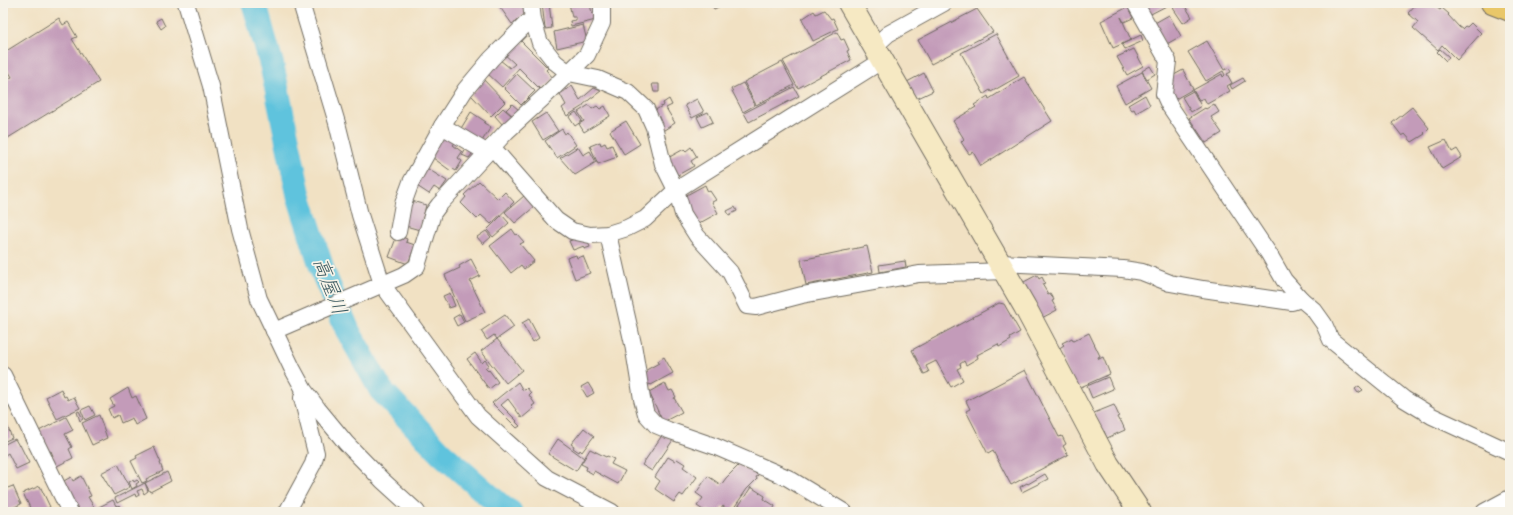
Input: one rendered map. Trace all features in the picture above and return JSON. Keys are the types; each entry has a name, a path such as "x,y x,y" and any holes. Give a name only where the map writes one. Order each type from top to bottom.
{"main road":[{"path":"1492,3 1510,10"}],"street":[{"path":"186,3 211,86 242,236 259,299 304,390 318,409 346,443 382,480 417,512"},
{"path":"301,3 337,123 360,215 380,285 478,416 547,478 612,512"},
{"path":"531,3 540,43 555,62 569,73 598,79 628,92 646,109 654,127 663,164 676,190 682,214 697,236 730,272 747,306 756,307 802,295 919,274 1003,267 1123,269 1142,272 1170,283 1203,289 1292,302 1301,299"},
{"path":"276,331 404,275 416,266 433,213 507,131 587,55 602,23 602,3"},
{"path":"849,3 1003,267 1108,464 1140,512"},
{"path":"442,126 489,150 556,220 572,231 590,235 608,234 627,228 644,219 676,190 879,53 888,34 944,3"},
{"path":"1135,3 1168,61 1164,94 1169,105 1269,254 1284,280 1301,299 1314,310 1321,319 1331,340 1404,399 1432,416 1510,452"},
{"path":"398,232 403,204 411,182 442,126 465,90 491,59 527,23 534,20"},
{"path":"608,234 633,344 646,414 656,425 714,446 788,478 844,512"},
{"path":"3,375 70,512"},
{"path":"287,512 313,464 316,454 302,398 304,390"},
{"path":"1484,512 1510,498"}],"building":[{"path":"497,3 521,3 527,13 512,24"},
{"path":"542,3 549,3 552,28 545,29"},
{"path":"569,3 590,3 592,14 595,13 596,20 571,26 570,21 576,20 576,17 572,17"},
{"path":"711,3 727,3 714,9"},
{"path":"1140,3 1172,3 1147,16"},
{"path":"1180,3 1183,3 1192,17 1183,23 1173,8"},
{"path":"1417,3 1435,3 1433,5 1440,10 1442,8 1462,29 1471,23 1481,33 1457,60 1442,45 1438,50 1413,28 1418,22 1408,13"},
{"path":"1128,7 1133,18 1124,22 1121,17 1131,40 1113,48 1101,21"},
{"path":"977,9 993,32 931,64 918,40"},
{"path":"824,10 831,19 833,18 838,29 813,41 802,19 814,11 816,14"},
{"path":"1169,15 1181,36 1165,45 1153,24"},
{"path":"59,18 63,25 68,22 77,37 72,39 99,82 3,141 3,70 8,79 12,77 4,64 3,65 3,53"},
{"path":"161,18 165,26 161,29 156,21"},
{"path":"583,25 587,41 557,48 554,32"},
{"path":"837,32 841,40 844,39 849,50 847,51 851,60 798,88 783,61"},
{"path":"996,34 1019,76 991,92 990,90 984,94 961,53"},
{"path":"1141,35 1143,41 1125,49 1122,44"},
{"path":"521,41 548,68 546,70 554,79 542,91 519,68 502,87 487,73 500,60 510,68 515,64 502,52 511,43 515,47"},
{"path":"1207,41 1224,70 1229,68 1231,72 1227,74 1232,83 1227,86 1230,91 1207,104 1204,98 1199,100 1193,90 1222,74 1223,77 1225,75 1223,71 1206,81 1188,52"},
{"path":"1134,49 1143,66 1127,75 1117,57"},
{"path":"1440,49 1449,57 1446,61 1437,52"},
{"path":"782,62 794,85 756,105 744,82"},
{"path":"1150,66 1155,74 1147,79 1142,71"},
{"path":"1183,70 1193,89 1172,101 1167,79"},
{"path":"1142,72 1151,88 1125,103 1116,86"},
{"path":"924,73 933,91 916,99 907,82"},
{"path":"517,74 535,91 521,105 504,88"},
{"path":"481,77 505,102 491,116 471,95 477,89 473,85"},
{"path":"1024,77 1052,121 981,166 973,152 969,154 961,142 964,139 953,121 976,107 974,105 988,96 989,99"},
{"path":"1243,78 1245,81 1232,89 1230,85"},
{"path":"743,83 755,105 743,112 731,89"},
{"path":"652,84 659,84 659,92 654,92"},
{"path":"572,86 580,100 594,88 601,91 583,106 567,116 562,108 566,105 560,94"},
{"path":"794,87 799,96 749,122 744,113"},
{"path":"1193,91 1201,106 1191,112 1182,97"},
{"path":"1145,95 1150,105 1136,113 1134,109 1132,110 1128,105"},
{"path":"669,99 672,105 666,108 675,123 661,132 652,112 664,105 663,103"},
{"path":"697,99 704,112 692,118 685,105"},
{"path":"512,104 519,110 513,116 506,110"},
{"path":"1214,104 1219,112 1211,117 1222,133 1206,143 1189,118"},
{"path":"589,105 592,109 597,106 600,109 605,106 610,116 584,132 579,124 584,121 578,112"},
{"path":"1412,107 1429,128 1424,133 1425,134 1412,142 1405,134 1402,136 1392,123"},
{"path":"503,108 512,116 503,125 495,116"},
{"path":"471,112 491,127 480,144 460,130"},
{"path":"576,112 582,121 575,126 569,117"},
{"path":"708,112 713,122 702,127 697,117"},
{"path":"546,113 558,131 543,140 532,122"},
{"path":"626,121 640,144 624,154 610,131"},
{"path":"562,129 565,134 567,132 576,145 557,158 545,141"},
{"path":"446,132 457,140 453,145 462,152 458,158 462,161 456,171 453,169 451,171 429,155"},
{"path":"1446,140 1452,152 1457,149 1462,157 1442,169 1430,147"},
{"path":"600,142 601,145 605,143 607,147 612,145 617,157 598,164 590,146"},
{"path":"467,146 475,150 469,158 462,155"},
{"path":"578,147 583,155 590,151 596,162 575,175 560,158"},
{"path":"691,147 697,157 691,161 694,166 676,176 666,159 684,149 686,151"},
{"path":"425,167 447,181 440,191 434,187 429,194 414,184"},
{"path":"479,181 498,199 505,192 514,202 491,224 481,215 477,219 461,203 466,197 464,195"},
{"path":"705,185 708,192 710,191 716,200 712,202 718,213 698,224 683,197"},
{"path":"524,196 534,207 515,223 505,212"},
{"path":"408,200 426,205 420,230 402,225"},
{"path":"735,207 737,211 729,215 727,211"},
{"path":"502,215 509,223 493,237 487,230"},
{"path":"512,229 524,242 520,244 534,261 524,269 521,265 511,273 490,246"},
{"path":"486,231 491,237 483,244 477,237"},
{"path":"400,236 407,239 406,242 415,245 408,264 389,257 396,238"},
{"path":"580,237 586,237 590,247 584,249 584,246 573,250 569,241"},
{"path":"867,246 873,272 806,285 801,260"},
{"path":"576,255 577,258 583,256 590,273 575,279 567,258"},
{"path":"471,259 480,276 470,281 485,312 465,321 445,275 460,268 459,266"},
{"path":"905,261 906,267 880,272 879,265"},
{"path":"1037,275 1039,279 1042,277 1045,283 1042,284 1048,294 1050,293 1057,310 1038,320 1022,283"},
{"path":"450,293 455,306 449,308 443,296"},
{"path":"999,303 1004,304 1020,332 1010,338 1011,340 999,347 998,344 977,355 978,358 966,365 964,361 960,364 961,367 957,369 963,380 951,387 936,361 926,366 929,372 924,374 912,350"},
{"path":"460,314 464,322 457,326 453,318"},
{"path":"505,315 514,327 497,339 494,335 487,340 481,331"},
{"path":"529,319 539,338 533,342 522,323"},
{"path":"1089,333 1100,356 1098,357 1099,359 1103,357 1110,374 1074,390 1058,349 1064,345 1062,343 1072,338 1073,341"},
{"path":"497,339 522,370 506,383 481,351"},
{"path":"475,353 482,363 485,360 489,365 485,368 488,371 489,370 498,382 489,389 467,359"},
{"path":"664,357 673,373 651,385 646,386 639,374 659,363 658,361"},
{"path":"1025,370 1059,437 1062,436 1066,444 1063,446 1068,455 1011,485 993,451 988,454 966,411 970,409 966,401"},
{"path":"1108,377 1113,389 1092,398 1087,386"},
{"path":"518,382 522,389 525,390 527,388 531,393 529,395 535,404 532,406 534,408 522,418 508,399 501,405 517,421 516,422 520,426 517,428 492,403"},
{"path":"588,383 594,393 587,397 581,387"},
{"path":"665,383 669,391 672,390 676,397 674,398 682,412 663,422 649,392"},
{"path":"1359,386 1363,390 1358,393 1355,389"},
{"path":"128,388 132,398 136,396 146,419 135,425 132,418 121,423 118,415 112,418 108,409 114,406 110,399"},
{"path":"61,389 64,397 66,396 68,400 74,397 80,408 57,419 46,397"},
{"path":"1114,405 1119,416 1117,417 1119,421 1121,421 1125,430 1107,438 1104,431 1102,432 1094,413"},
{"path":"90,406 95,415 85,420 81,410"},
{"path":"79,411 83,419 80,421 77,412"},
{"path":"99,415 107,438 92,445 82,423"},
{"path":"66,417 73,430 65,434 72,447 69,449 73,458 55,467 50,458 53,456 51,451 49,452 37,432"},
{"path":"5,420 12,438 3,442 3,421"},
{"path":"584,428 594,436 582,452 580,450 579,452 573,448 574,446 571,444"},
{"path":"663,434 673,440 652,471 642,465"},
{"path":"15,439 19,446 20,445 29,463 16,469 8,453 5,455 3,450 3,445"},
{"path":"558,439 584,458 576,471 548,454"},
{"path":"154,447 163,471 146,479 147,481 142,483 131,461 137,458 136,456"},
{"path":"590,449 606,457 607,456 614,459 611,464 625,471 618,484 594,471 593,474 586,470 587,467 581,464"},
{"path":"668,457 675,461 677,459 685,464 683,467 697,477 683,496 680,494 674,502 655,489 660,481 655,477"},
{"path":"118,464 130,487 114,495 101,473"},
{"path":"740,464 746,470 749,467 758,476 731,512 723,506 719,512 711,512 708,510 706,512 697,506 703,498 696,493 708,476 721,485"},
{"path":"167,472 171,481 150,492 145,483"},
{"path":"1045,474 1048,479 1022,492 1020,487"},
{"path":"81,476 91,496 88,497 94,507 84,512 77,512 60,483 71,477 73,481"},
{"path":"3,477 6,483 3,484"},
{"path":"133,480 134,482 137,480 139,482 136,484 137,486 132,489 129,482"},
{"path":"145,483 148,491 144,494 142,489 137,491 139,495 136,497 135,494 117,503 115,498"},
{"path":"3,484 5,489 13,486 21,504 6,511 3,505"},
{"path":"40,486 50,507 40,512 32,512 23,493"},
{"path":"751,487 765,496 764,499 775,506 772,512 746,512 738,507"},
{"path":"113,500 116,506 119,505 121,511 94,512 93,510"}],"waterway":[{"name":"高屋川","path":"254,3 272,66 299,196 324,275 348,331 381,390 441,453 503,508 510,512"}]}
